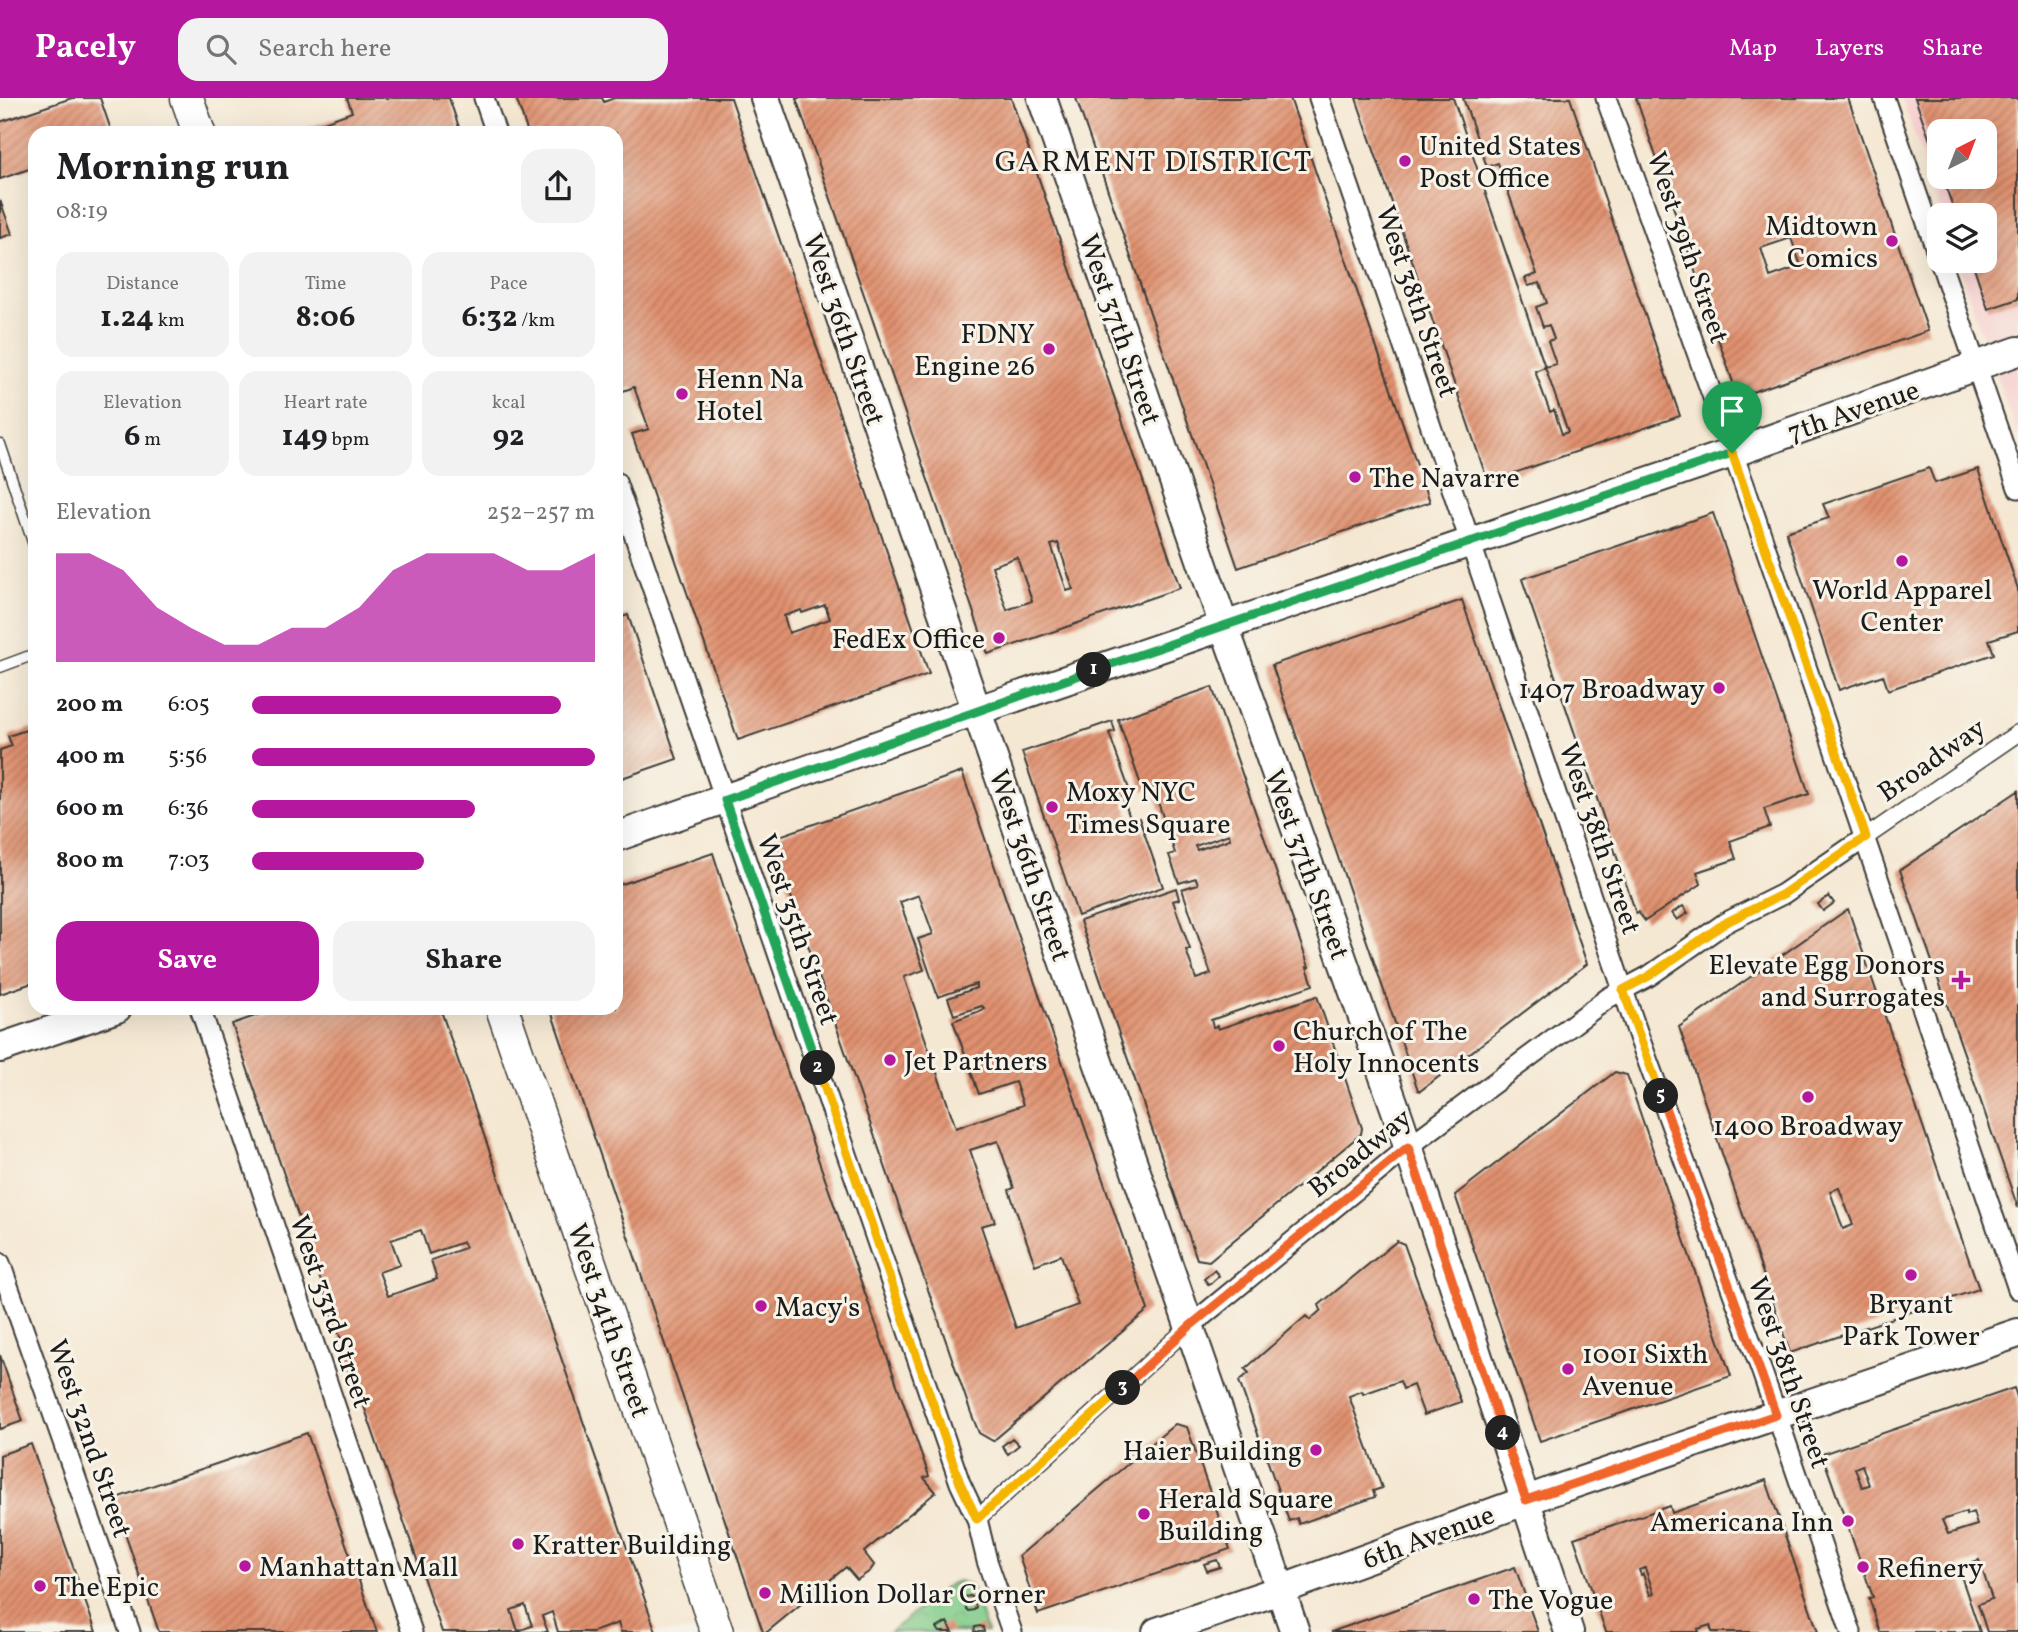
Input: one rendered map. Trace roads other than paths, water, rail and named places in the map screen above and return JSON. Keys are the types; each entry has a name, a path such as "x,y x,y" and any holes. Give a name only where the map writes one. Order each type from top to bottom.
{"main road":[{"path":"187,98 197,126"},
{"name":"West 36th Street","path":"765,98 1295,1632"},
{"name":"West 37th Street","path":"1042,98 1408,1147 1569,1632"},
{"name":"7th Avenue","path":"623,835 978,709 1732,453 2018,351"},
{"path":"0,1048 97,1015"},
{"name":"West 34th Street","path":"504,1015 717,1632"},
{"name":"6th Avenue","path":"1157,1632 1526,1500 2018,1333"}],"street":[{"path":"484,98 494,126"},
{"name":"West 38th Street","path":"1320,98 1623,990 1851,1632"},
{"name":"West 39th Street","path":"1606,98 1866,837 2018,1289"},
{"path":"1884,98 1927,222"},
{"path":"1945,273 2018,488"},
{"name":"West 35th Street","path":"623,502 960,1483 977,1519 987,1561 1012,1632"},
{"name":"Broadway","path":"977,1519 1190,1326 1408,1147 1608,998 1649,976 1725,923 1783,894 2018,733"},
{"name":"West 33rd Street","path":"202,1015 412,1632"},
{"name":"West 32nd Street","path":"0,1264 130,1632"}],"lane":[{"path":"0,444 28,527"},
{"path":"0,667 28,657"}],"place":[{"name":"United States Post Office","path":"1405,161"},
{"name":"Midtown Comics","path":"1892,241"},
{"name":"FDNY Engine 26","path":"1049,349"},
{"name":"Henn Na Hotel","path":"682,394"},
{"name":"The Navarre","path":"1355,477"},
{"name":"World Apparel Center","path":"1902,561"},
{"name":"FedEx Office","path":"999,638"},
{"name":"1407 Broadway","path":"1719,688"},
{"name":"Moxy NYC Times Square","path":"1052,807"},
{"name":"Elevate Egg Donors and Surrogates","path":"1961,980"},
{"name":"Church of The Holy Innocents","path":"1279,1046"},
{"name":"Jet Partners","path":"890,1060"},
{"name":"1400 Broadway","path":"1808,1097"},
{"name":"Bryant Park Tower","path":"1911,1275"},
{"name":"Macy's","path":"761,1306"},
{"name":"1001 Sixth Avenue","path":"1568,1369"},
{"name":"Haier Building","path":"1316,1450"},
{"name":"Herald Square Building","path":"1144,1514"},
{"name":"Americana Inn","path":"1848,1521"},
{"name":"Kratter Building","path":"518,1544"},
{"name":"Manhattan Mall","path":"245,1566"},
{"name":"Refinery","path":"1863,1567"},
{"name":"The Epic","path":"40,1586"},
{"name":"Million Dollar Corner","path":"765,1593"},
{"name":"The Vogue","path":"1474,1599"}],"district":[{"name":"GARMENT DISTRICT","path":"1154,161"}]}
